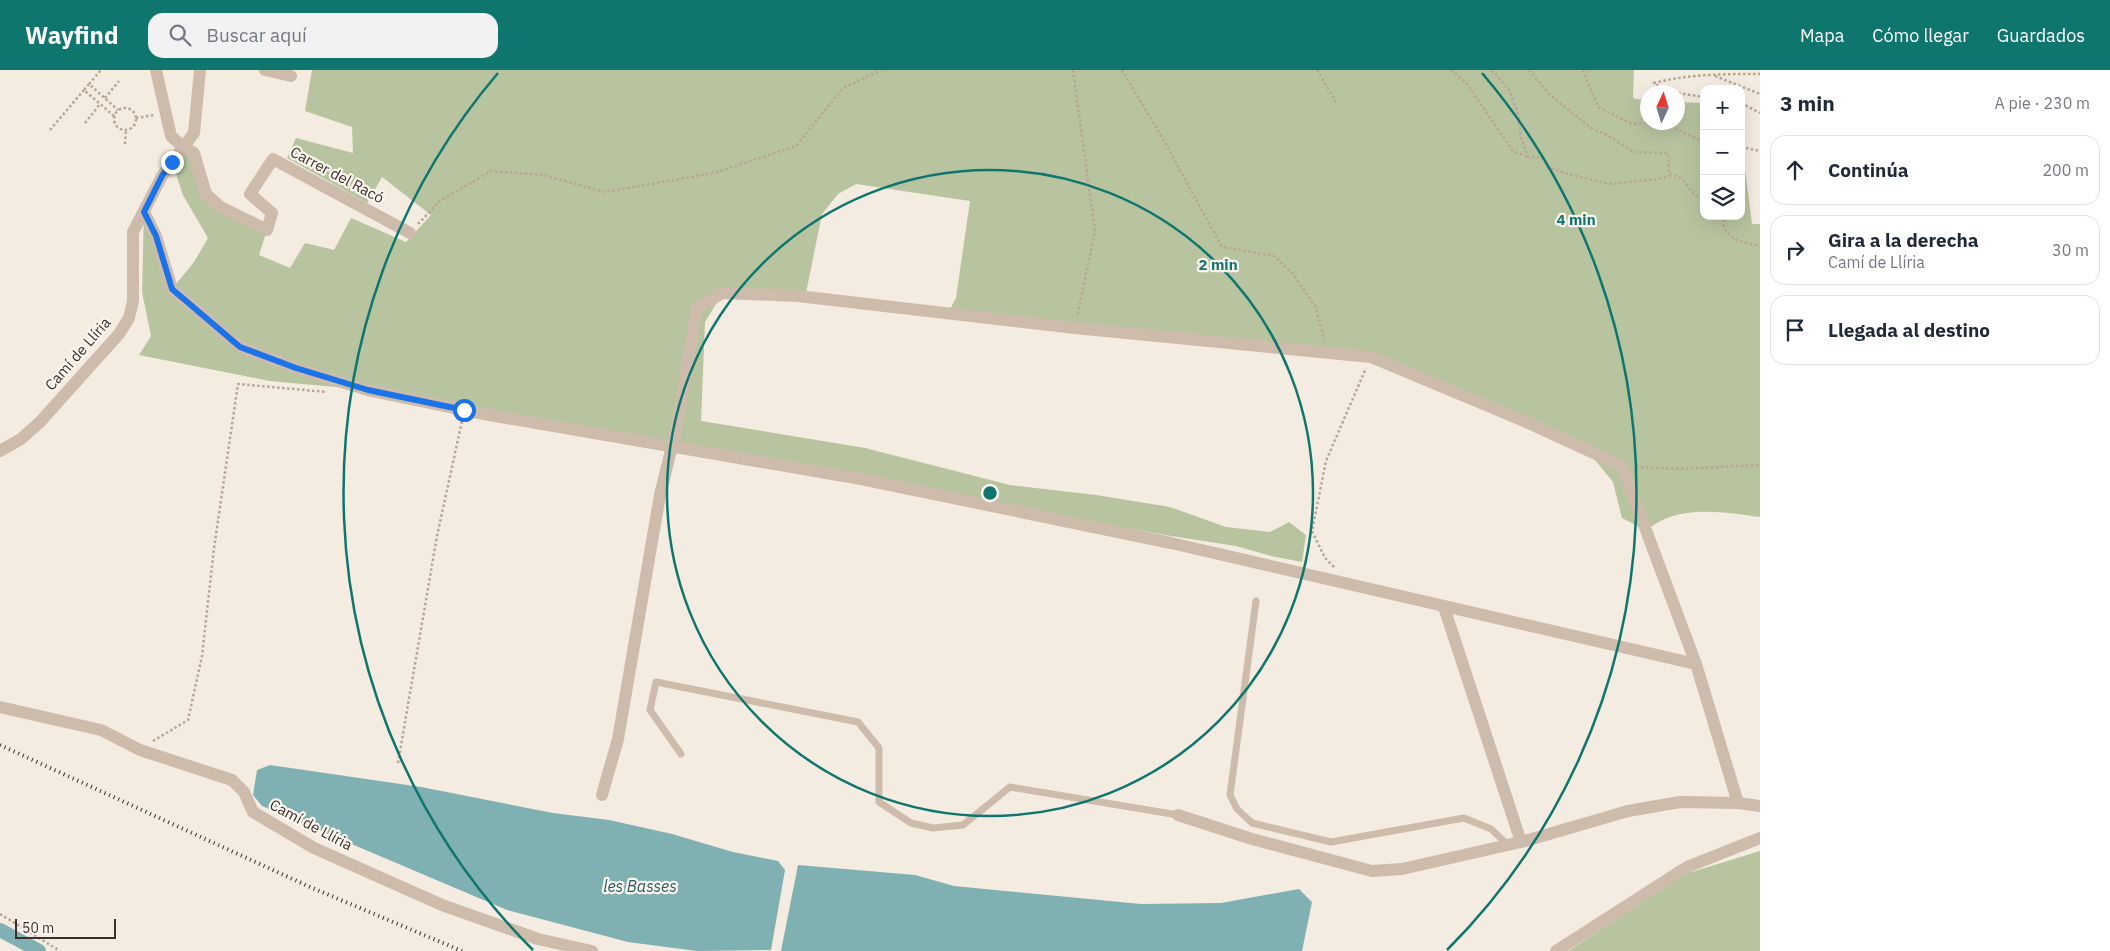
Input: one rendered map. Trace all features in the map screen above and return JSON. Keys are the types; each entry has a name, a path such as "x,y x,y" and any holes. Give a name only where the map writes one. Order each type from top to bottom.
{"street":[{"path":"156,70 165,114 172,136 183,147"},
{"name":"Camí de Llíria","path":"0,451 22,439 40,422 119,334 129,318 133,301 133,232 162,176 194,133 200,70"},
{"path":"265,70 290,76"},
{"name":"Carrer del Racó","path":"183,147 194,153 206,194 219,206 267,230 272,213 250,194 273,159 410,233"},
{"path":"144,212 156,236 172,289 240,347 296,368 368,390 464,410 861,479 1162,541 1444,608 1696,664"},
{"path":"602,795 618,739 660,495 672,445 697,308 722,293 798,296 1075,328 1371,357 1524,421 1622,466 1696,664 1738,803"},
{"path":"1444,608 1521,842"},
{"name":"Camí de Llíria","path":"0,707 102,730 140,750 232,780 244,792 253,812 314,848 442,904 538,939 592,951"},
{"path":"1178,815 1252,839 1372,871 1402,870 1521,842 1628,811 1680,802 1738,803 1760,806"},
{"path":"1556,951 1688,867 1760,838"}],"lane":[{"path":"1256,601 1230,795 1237,809 1252,824 1331,842 1464,818 1491,829 1508,845"},
{"path":"681,754 650,710 656,682 858,722 879,748 879,802 911,823 933,828 963,825 1010,787 1178,815"}],"path":[{"path":"50,130 101,70"},
{"path":"410,233 440,201 491,171 543,175 605,192 714,173 796,146 843,88 881,70"},
{"path":"1073,70 1096,231 1075,328"},
{"path":"1122,70 1164,139 1222,247 1274,256 1293,274 1316,306 1323,334 1322,353"},
{"path":"1317,70 1336,102"},
{"path":"1451,70 1466,83 1513,151 1528,157 1541,157 1548,167 1556,170 1609,184 1658,179 1672,175"},
{"path":"1492,70 1508,90 1518,114 1521,137 1528,157"},
{"path":"1529,70 1549,94 1591,128 1607,135 1634,152 1668,153 1669,174 1680,178 1700,198"},
{"path":"1583,70 1598,107 1632,124 1640,123"},
{"path":"1657,85 1654,83 1669,79 1740,73 1760,74"},
{"path":"1712,75 1760,94"},
{"path":"105,98 119,81"},
{"path":"88,84 118,110 129,109 136,118"},
{"path":"84,90 114,116 116,126 126,130 132,127 136,118"},
{"path":"1685,94 1700,96"},
{"path":"85,123 100,104"},
{"path":"1745,106 1760,113"},
{"path":"114,116 118,110"},
{"path":"136,118 165,114"},
{"path":"125,144 126,130"},
{"path":"1677,130 1700,140"},
{"path":"1745,148 1760,151"},
{"path":"1725,220 1723,222 1724,230 1730,237 1760,246"},
{"path":"1337,570 1325,558 1312,531 1326,461 1371,357"},
{"path":"140,750 188,720 202,656 214,548 238,384 334,393"},
{"path":"398,763 437,536 464,410"},
{"path":"1622,466 1680,469 1760,464"},
{"path":"0,914 60,951"}],"green space":[{"path":"312,70 1634,70 1633,97 1640,99 1640,130 1685,130 1685,102 1700,103 1700,220 1745,220 1745,169 1752,224 1760,224 1760,517 1713,512 1690,513 1667,518 1646,530 1622,518 1613,482 1586,449 1371,357 948,313 956,298 970,201 856,184 838,194 822,214 806,293 722,294 705,322 701,421 865,448 1010,485 1096,495 1170,507 1226,527 1270,532 1289,522 1306,535 1302,562 1236,546 1171,536 368,390 270,381 139,355 151,336 142,292 144,212 172,289 194,262 208,238 183,195 172,162 183,147 194,153 206,194 267,230 259,255 290,268 305,243 334,250 351,218 406,242 431,215 382,177 367,203 287,158 296,138 353,153 352,127 305,111"},
{"path":"1760,851 1760,951 1568,951 1685,874"}],"water":[{"name":"les Basses","path":"270,765 421,787 553,813 609,820 672,834 733,852 778,861 785,870 771,950 697,951 628,942 507,910 262,806 253,795 257,770"},
{"path":"798,865 915,875 954,886 1141,904 1221,903 1299,889 1312,902 1302,951 781,951"}],"waterway":[{"path":"0,930 39,951"}],"railway":[{"path":"0,745 310,887 462,951"}],"route":[{"path":"172,162 162,176 144,212 156,236 172,289 240,347 296,368 368,390 464,410"}]}
